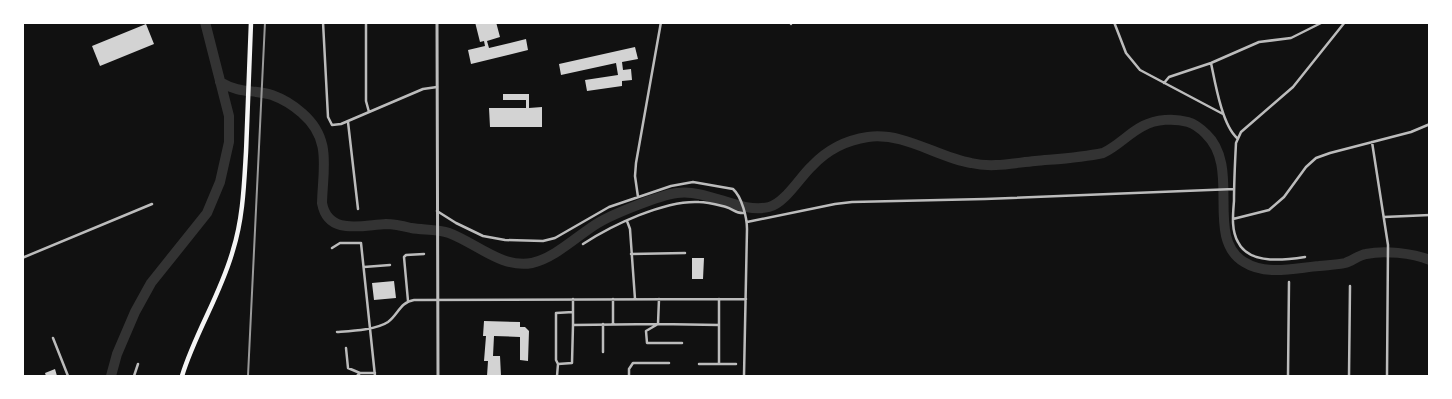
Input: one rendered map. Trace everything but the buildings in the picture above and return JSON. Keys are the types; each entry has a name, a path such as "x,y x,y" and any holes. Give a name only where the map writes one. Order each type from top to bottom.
{"main road":[{"path":"182,376 194,342 225,277 240,224 244,184 251,23"}],"street":[{"path":"322,22 328,119 334,125 348,122 423,89 437,87"},
{"path":"366,22 366,102 369,112"},
{"path":"437,22 438,376"},
{"path":"638,197 635,176 636,163 661,22"},
{"path":"1114,22 1126,53 1140,70 1223,114"},
{"path":"1164,82 1169,77 1212,63 1259,42 1285,39 1323,22"},
{"path":"1305,257 1283,260 1263,258 1247,253 1237,242 1233,219 1237,138 1293,87 1345,22"},
{"path":"1212,63 1223,114 1232,133 1237,138"},
{"path":"348,122 358,209"},
{"path":"1233,219 1269,210 1284,197 1306,167 1316,158 1411,132 1430,124"},
{"path":"1372,142 1388,245 1387,376"},
{"path":"437,210 456,223 483,236 539,242 555,238 609,207 671,186 694,182 733,189 737,194 747,222 744,376"},
{"path":"747,222 852,202 985,199 1234,189"},
{"path":"583,244 627,221 674,204 697,202 744,213"},
{"path":"22,258 152,204"},
{"path":"1384,217 1430,214"},
{"path":"627,221 630,229 634,299"},
{"path":"332,248 340,243 361,243 375,375 360,373 348,368 346,348"},
{"path":"631,254 685,253"},
{"path":"408,301 404,257 406,255 424,254"},
{"path":"364,267 390,265"},
{"path":"1288,376 1289,282"},
{"path":"1350,286 1350,376"},
{"path":"613,299 613,324"},
{"path":"658,324 659,299"},
{"path":"719,299 719,364"},
{"path":"337,332 370,328 389,321 400,307 408,301 746,299"},
{"path":"558,364 572,363 573,300"},
{"path":"557,376 556,313 573,312"},
{"path":"573,324 719,325"},
{"path":"603,324 603,352"},
{"path":"658,324 646,331 647,342 682,343"},
{"path":"53,338 68,376"},
{"path":"629,376 629,369 633,363 669,363"},
{"path":"134,376 138,364"},
{"path":"699,364 736,364"},
{"path":"357,376 360,373"}],"waterway":[{"path":"111,376 117,354 135,312 151,283 207,213 220,182 229,142 229,116 205,22"},
{"path":"220,82 240,90 265,93 288,102 312,123 322,143 324,154 322,203 325,213 331,220 347,226 389,224 445,232 459,237 500,259 521,264 541,260 566,246 605,219 669,194 701,194 747,207 758,208 775,205 824,155 845,143 860,138 881,136 894,138 958,160 987,165 1003,165 1103,153 1143,126 1154,122 1171,120 1188,122 1195,125 1206,134 1216,148 1222,165 1226,237 1232,251 1244,262 1262,269 1281,270 1342,264 1363,255 1381,252 1407,254 1430,260"}],"railway":[{"path":"248,376 265,22"}]}
